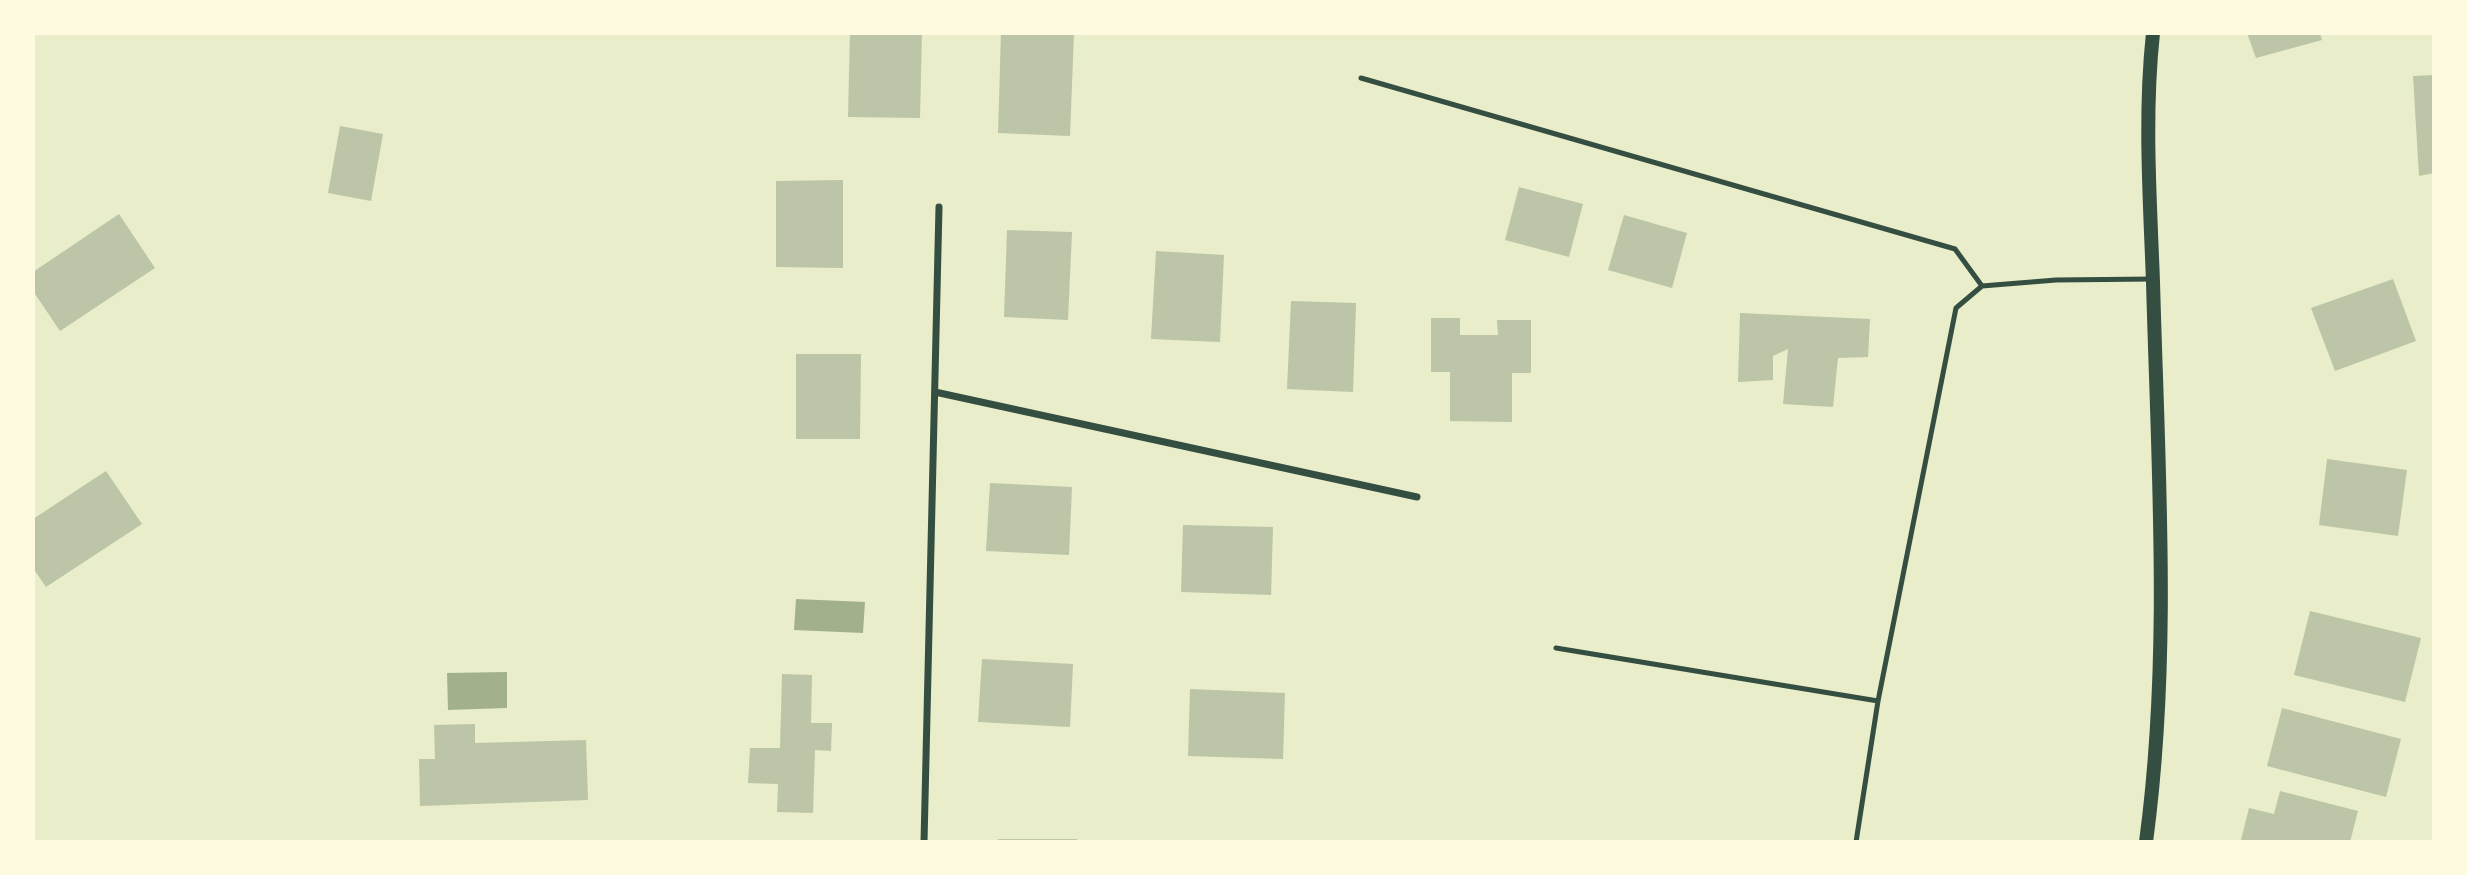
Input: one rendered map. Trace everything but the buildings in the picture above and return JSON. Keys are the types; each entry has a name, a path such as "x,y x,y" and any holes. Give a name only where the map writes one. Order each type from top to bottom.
{"main road":[{"path":"2146,842 2156,748 2162,639 2148,141 2153,33"}],"street":[{"path":"924,842 939,207"},
{"path":"935,392 1417,497"}],"lane":[{"path":"1362,78 1955,249 1982,286"},
{"path":"1856,842 1878,701 1956,307 1982,286 2056,280 2153,279"},
{"path":"1556,648 1878,701"}],"shaded area":[{"path":"796,599 865,602 863,633 794,630"},
{"path":"507,672 507,708 448,710 447,673"}]}
